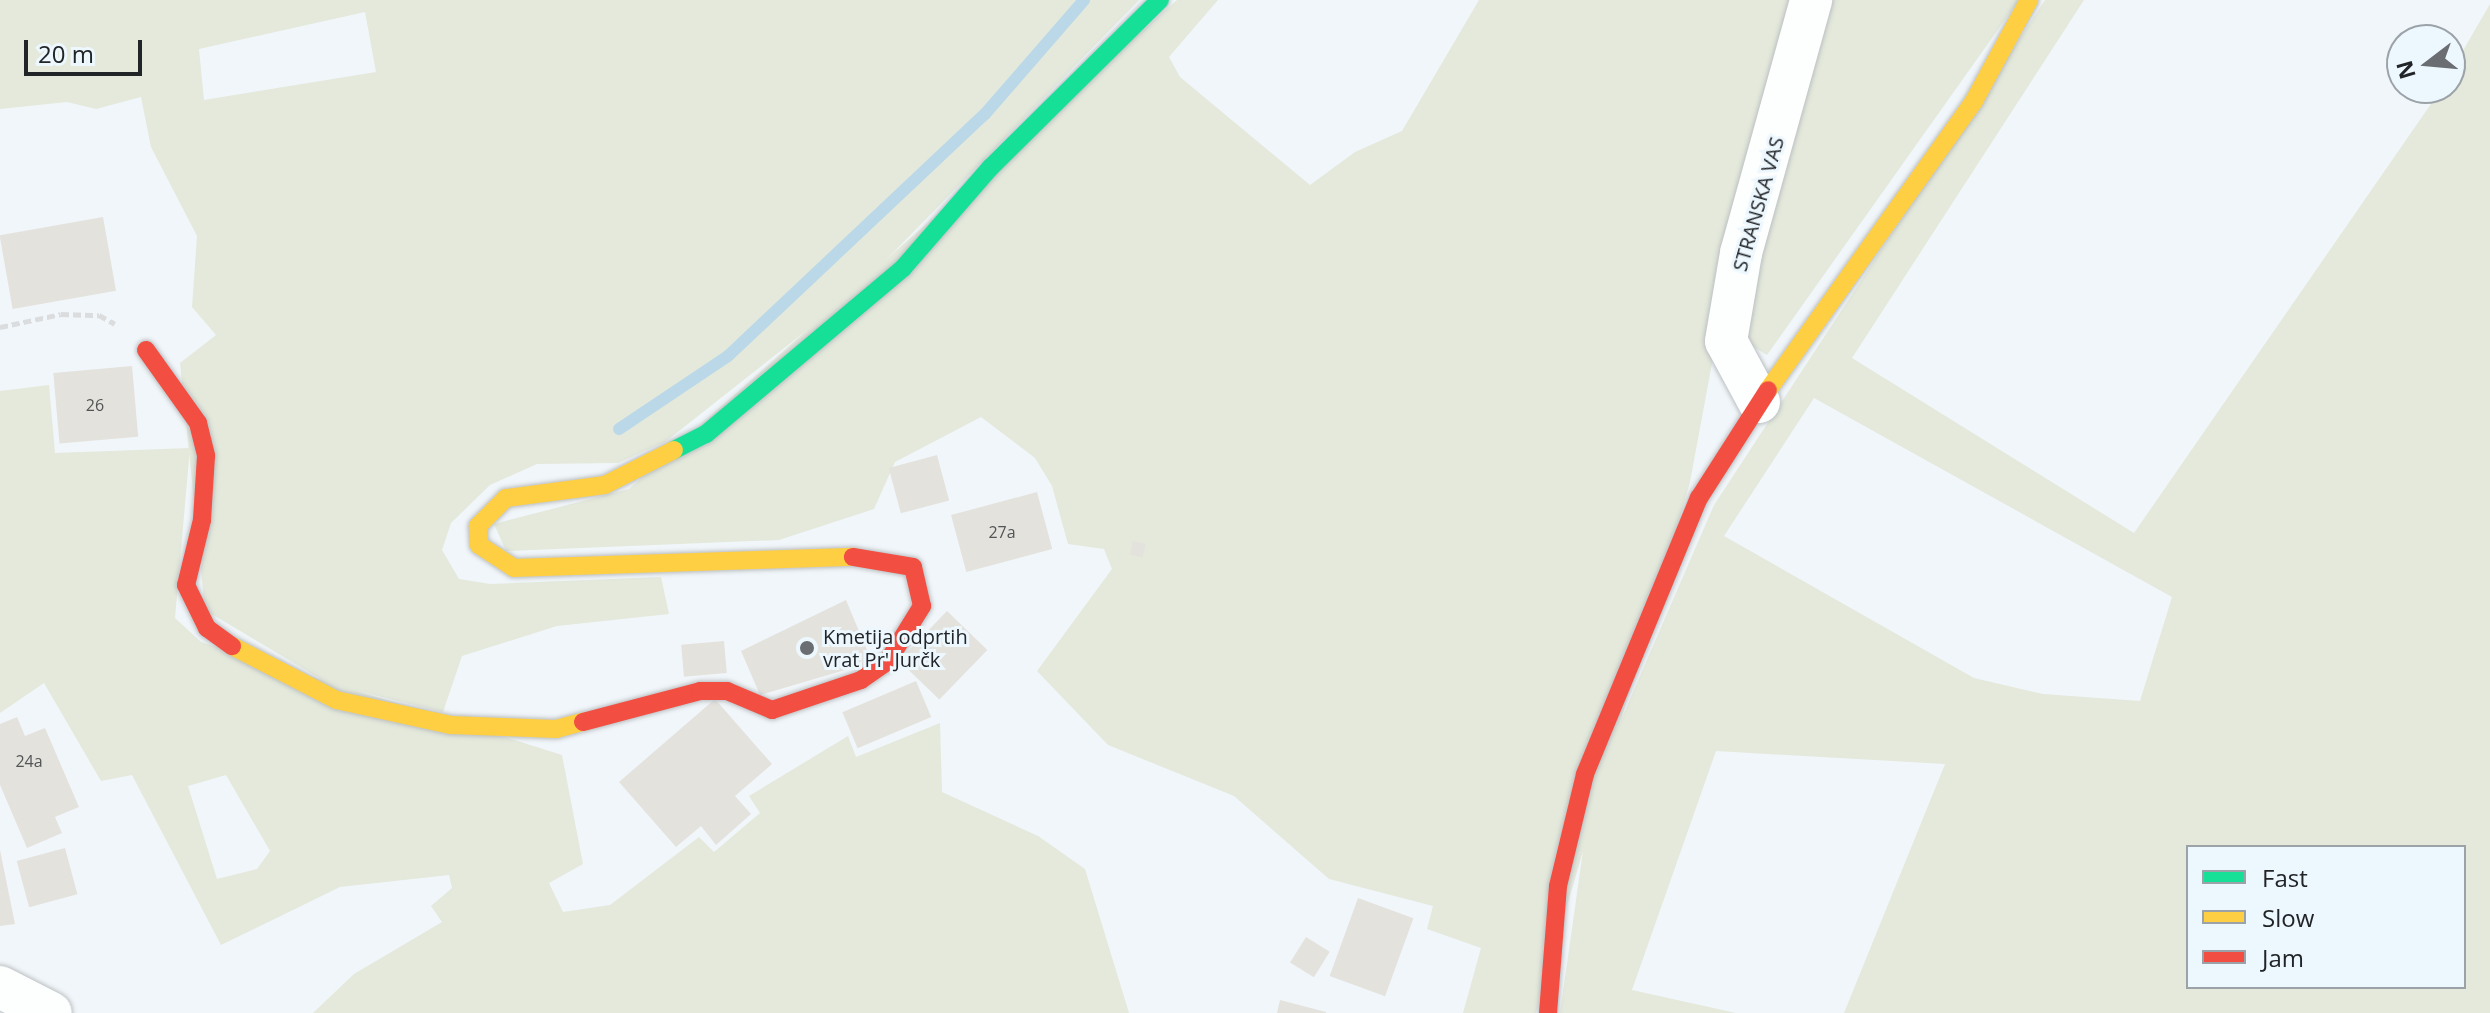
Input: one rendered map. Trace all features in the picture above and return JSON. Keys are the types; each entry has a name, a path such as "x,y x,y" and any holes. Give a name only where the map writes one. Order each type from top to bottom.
{"street":[{"path":"146,350 198,423 206,456 202,520 186,585 207,628 237,650 336,700 451,725 556,729 700,691 727,691 772,710 797,705 861,680 888,661 922,606 913,567 871,557 771,555 514,568 479,545 478,526 506,498 605,485 706,434 903,268 990,168 1160,0"},
{"path":"1548,1013 1558,886 1585,774 1699,498 1759,402 1974,101 2029,0"},
{"name":"STRANSKA VAS","path":"1759,402 1726,341 1741,253 1808,4"},
{"path":"0,987 51,1013"}],"path":[{"path":"0,327 99,315 146,350"}],"shaded area":[{"path":"0,0 1139,0 854,293 665,442 618,463 537,464 490,485 451,523 442,550 459,579 490,584 661,577 669,614 557,626 462,656 443,712 329,684 205,610 180,363 216,335 192,307 197,236 151,147 141,97 96,109 67,102 0,109","holes":["365,12 376,72 204,100 199,49"]},
{"path":"1177,0 1218,0 1169,57 1180,77 1310,185 1355,152 1402,131 1479,0 1796,0 1733,250 1690,482 1536,1013 1463,1013 1481,948 1427,929 1433,906 1329,879 1234,796 1108,745 1037,671 1112,569 1104,549 1068,544 1052,486 1035,458 981,417 895,462 874,509 779,540 506,551 494,524 629,489"},
{"path":"1825,0 2019,0 1767,355 1745,342 1745,282"},
{"path":"2045,0 2084,0 1852,358 2134,533 2431,104 2466,104 2466,45 2490,4 2490,1013 1844,1013 1945,764 1716,751 1632,990 1736,1013 1560,1013 1592,787 1714,505","holes":["1814,398 2172,597 2140,701 2043,694 1974,678 1724,536"]},
{"path":"49,385 55,453 190,448 175,618 201,642 562,755 583,864 549,883 563,912 610,905 699,837 714,852 760,813 749,796 848,736 856,757 940,723 942,792 1038,836 1085,869 1129,1013 313,1013 354,974 442,922 431,906 452,888 449,875 340,887 221,945 132,775 101,781 44,683 0,713 0,391","holes":["226,775 270,851 257,869 217,879 188,786"]}],"building":[{"path":"103,217 116,291 13,309 0,235"},
{"path":"132,366 138,437 59,444 53,373"},
{"path":"937,455 949,500 901,513 889,468"},
{"path":"1037,492 1052,549 966,572 951,515"},
{"path":"1133,541 1146,544 1143,558 1130,555"},
{"name":"Kmetija odprtih vrat Pr' Jurčk","path":"846,600 872,662 760,695 741,651"},
{"path":"947,611 987,650 939,700 899,661"},
{"path":"724,641 727,673 684,677 681,645"},
{"path":"916,681 931,717 858,748 842,712"},
{"path":"715,699 772,764 735,796 751,814 716,845 701,826 676,847 619,782"},
{"path":"17,717 25,736 45,728 79,807 55,817 62,833 27,848 0,785 0,724"},
{"path":"65,848 77,894 29,907 17,861"},
{"path":"0,850 15,924 0,926"},
{"path":"1358,898 1413,918 1385,996 1330,976"},
{"path":"1306,937 1330,952 1314,977 1290,962"},
{"path":"1280,1000 1326,1012 1326,1013 1277,1013"}],"waterway":[{"path":"619,429 728,356 985,114 1084,0"}],"traffic: fast":[{"path":"674,450 706,434 903,268 990,168 1160,0"}],"traffic: slow":[{"path":"1768,390 1974,101 2029,0"},
{"path":"674,450 605,485 506,498 478,526 479,545 514,568 853,557"},
{"path":"232,646 336,700 451,725 556,729 583,722"}],"traffic: jam":[{"path":"146,350 198,423 206,456 202,520 186,585 207,628 232,646"},
{"path":"1548,1013 1558,886 1585,774 1699,498 1768,390"},
{"path":"583,722 700,691 727,691 772,710 861,680 888,661 922,606 913,567 853,557"}],"place":[{"name":"Kmetija odprtih vrat Pr' Jurčk","path":"807,648"}]}
